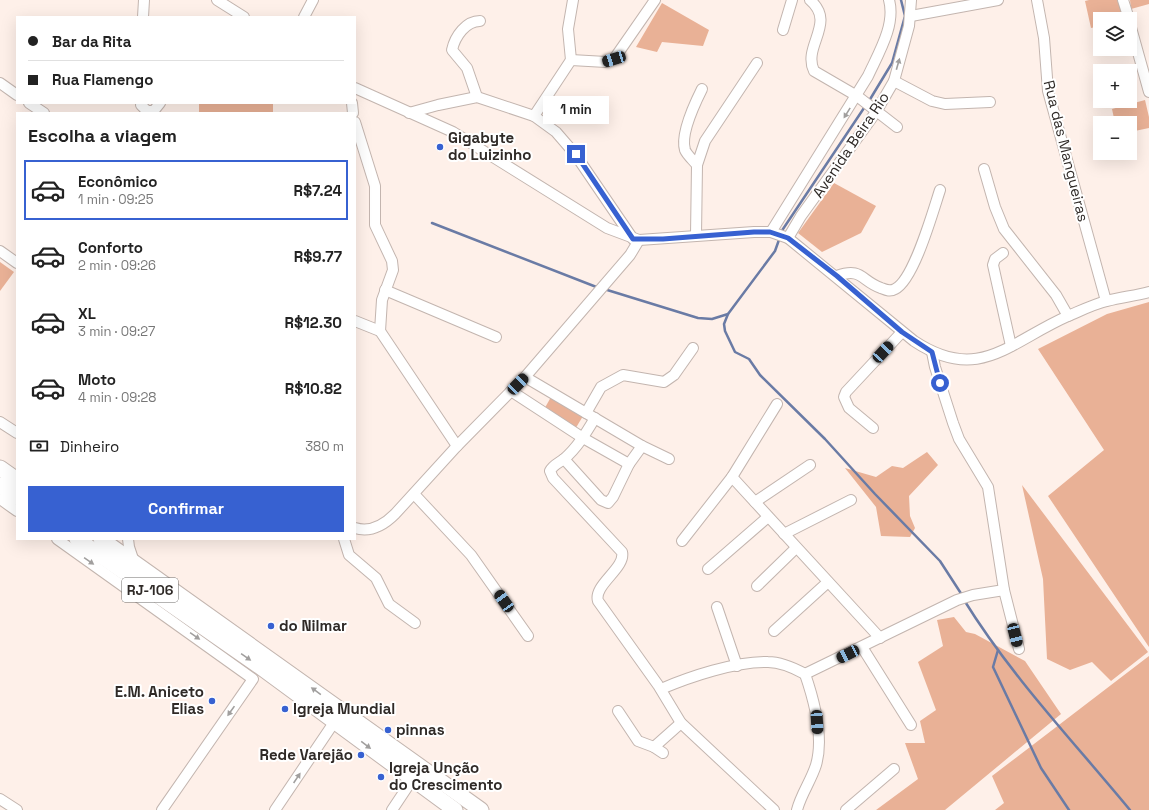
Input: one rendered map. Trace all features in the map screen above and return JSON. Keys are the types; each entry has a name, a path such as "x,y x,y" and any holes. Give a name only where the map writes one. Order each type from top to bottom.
{"highway":[{"path":"0,468 7,490"},
{"name":"RJ-106","path":"78,540 335,721 412,780 455,810"},
{"name":"RJ-106","path":"102,540 481,810"}],"street":[{"path":"143,16 144,0"},
{"path":"217,0 242,16"},
{"path":"304,16 312,0"},
{"path":"534,116 571,60 568,29 573,0"},
{"path":"571,60 606,62 614,59 655,0"},
{"path":"783,30 792,0"},
{"path":"810,0 816,5 820,13 821,23 811,59 814,71 857,96 897,127"},
{"name":"Avenida Beira Rio","path":"780,235 857,96 882,42 891,18 889,0"},
{"name":"Avenida Beira Rio","path":"780,235 802,216 876,112 894,81 911,16 911,0"},
{"path":"911,16 998,0"},
{"name":"Rua das Mangueiras","path":"1037,0 1044,38 1048,92 1106,301"},
{"path":"1123,0 1126,12"},
{"path":"477,97 467,68 452,50 453,44 467,24 473,21 480,21"},
{"path":"1137,49 1149,92"},
{"path":"696,235 697,165 705,141 757,63"},
{"path":"894,81 932,101 946,104 990,102"},
{"path":"0,83 16,94"},
{"path":"697,165 685,150 684,143 690,110 702,89"},
{"path":"356,90 453,132 607,228 636,239 696,235 780,235 837,276 902,332 932,352 950,358 968,361 987,357 1068,316 1106,301 1149,292"},
{"path":"409,113 477,97 534,116 556,132 576,154 636,239"},
{"path":"30,104 42,112"},
{"path":"141,107 152,112 159,104"},
{"path":"356,125 375,186 375,225 392,261 393,270 382,300 380,331"},
{"path":"984,169 994,207 1004,229 1056,295 1068,316"},
{"path":"837,276 848,272 858,274 879,288 890,291 897,289 905,280 919,253 940,190"},
{"path":"356,528 360,530 374,529 386,523 457,446 525,376 630,255 636,239"},
{"path":"0,251 16,262"},
{"path":"1003,252 995,259 993,265 1011,346"},
{"path":"385,290 496,337"},
{"path":"356,321 380,331 457,446"},
{"path":"874,428 849,408 844,397 846,392 902,332"},
{"path":"586,413 601,387 623,374 664,382 674,374 693,348"},
{"path":"932,352 935,367 959,439 988,487 1004,590 1019,649"},
{"path":"525,376 642,446 669,459"},
{"path":"511,391 583,438 629,464"},
{"path":"682,541 732,477 777,404"},
{"path":"595,418 583,438 564,459 550,471 553,478 622,552 622,559 599,592 597,598 661,689 681,723 774,810"},
{"path":"0,422 16,432"},
{"path":"564,459 601,500 608,503 613,497 629,464 642,446"},
{"path":"755,502 810,465"},
{"path":"732,477 880,638"},
{"path":"7,490 16,509"},
{"path":"414,494 471,555 528,636"},
{"path":"784,534 851,500"},
{"path":"708,569 768,517"},
{"path":"58,540 251,675 253,679 162,810"},
{"path":"128,540 134,562"},
{"path":"344,540 349,555 376,578 390,604 414,624"},
{"path":"757,586 796,548"},
{"path":"774,632 828,582"},
{"path":"661,689 683,680 737,666 768,662 784,665 806,674 957,600 973,595 1004,590"},
{"path":"717,607 737,666"},
{"path":"862,647 911,725"},
{"path":"797,810 804,790 816,765 818,752 816,712 806,674"},
{"path":"618,711 638,741 654,747 663,753"},
{"path":"275,810 335,721"},
{"path":"654,747 681,723"},
{"path":"846,810 894,769"},
{"path":"392,810 412,780"},
{"path":"0,799 17,810"}],"shaded area":[{"path":"1120,0 1123,12 1093,12 1093,28 1091,28 1085,1"},
{"path":"1130,0 1149,0 1149,4 1131,9"},
{"path":"662,3 709,30 703,46 662,42 657,52 636,47"},
{"path":"1145,100 1149,117 1149,128 1137,131 1137,116 1114,116 1112,109 1137,108 1137,102"},
{"path":"199,104 273,104 273,112 199,112"},
{"path":"834,183 876,206 861,233 822,252 798,233"},
{"path":"0,262 14,272 0,291"},
{"path":"1149,302 1149,647 1048,496 1104,450 1038,349 1107,314"},
{"path":"551,397 583,416 574,431 542,413"},
{"path":"927,452 938,465 909,496 910,516 915,528 910,537 881,536 876,507 845,468 876,477 892,466 903,468"},
{"path":"1022,485 1148,652 1111,681 1092,662 1070,670 1047,659 1043,579"},
{"path":"954,617 966,632 975,634 1025,661 1061,714 945,810 876,810 918,779 905,743 925,743 920,721 936,710 918,662 943,646 937,620"},
{"path":"1149,656 1149,810 995,810 1004,803 992,776"}],"waterway":[{"path":"869,101 892,63 905,16 901,0"},
{"path":"781,232 866,105"},
{"path":"432,223 599,288"},
{"path":"780,237 775,251 728,314 724,324 725,331 735,352 749,359 760,375 825,439 875,494 940,561 962,595"},
{"path":"604,289 698,318 712,319 728,314"},
{"path":"964,600 982,628 1022,682 1130,810"},
{"path":"998,650 993,667 1041,768 1069,810"}],"place":[{"name":"Gigabyte do Luizinho","path":"440,147"},
{"name":"do Nilmar","path":"271,626"},
{"name":"E.M. Aniceto Elias","path":"212,701"},
{"name":"Igreja Mundial","path":"285,709"},
{"name":"pinnas","path":"388,730"},
{"name":"Rede Varejão","path":"361,755"},
{"name":"Igreja Unção do Crescimento","path":"381,777"}],"route":[{"path":"576,154 633,239 663,239 696,235 770,232 793,241 837,276 902,332 932,352 940,383"}]}
